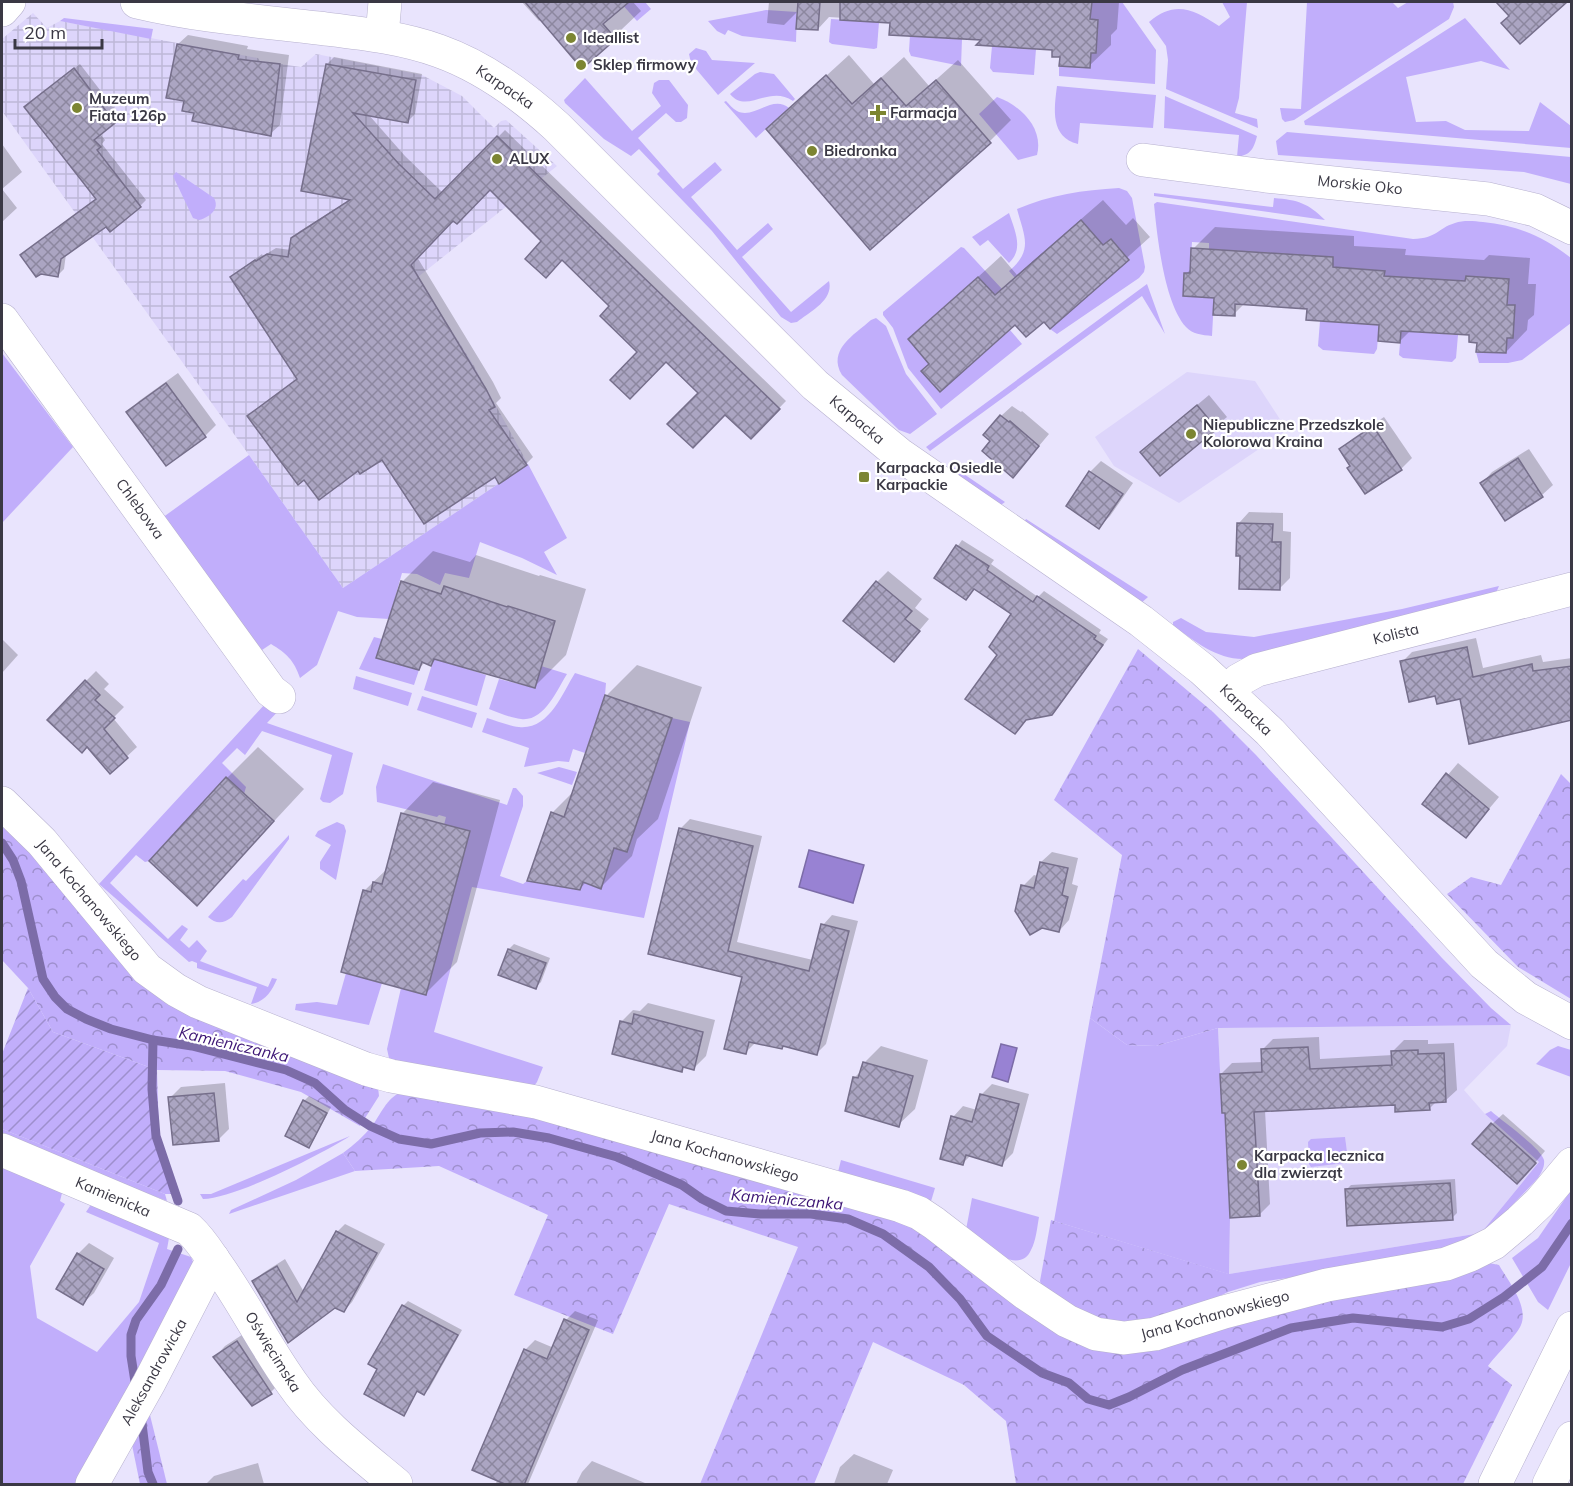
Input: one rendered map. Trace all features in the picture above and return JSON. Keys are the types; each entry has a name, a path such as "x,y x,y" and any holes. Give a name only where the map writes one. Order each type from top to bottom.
{"street":[{"path":"2,10 9,2"},
{"name":"Karpacka","path":"137,2 218,16 381,36 440,51 477,68 522,96 557,127 815,385 873,434 949,490 1141,621 1227,691 1270,732 1484,963 1526,998 1572,1023"},
{"path":"381,36 385,2"},
{"name":"Morskie Oko","path":"1143,160 1266,176 1488,199 1535,210 1572,228"},
{"name":"Chlebowa","path":"2,321 271,691 279,697"},
{"name":"Kolista","path":"1227,691 1239,680 1257,670 1572,589"},
{"name":"Jana Kochanowskiego","path":"2,803 42,842 85,897 147,969 176,990 198,1002 366,1069 392,1076 536,1102 901,1206 919,1213 934,1223 1025,1293 1066,1321 1096,1334 1124,1338 1155,1334 1283,1295 1446,1264 1494,1243 1540,1202 1572,1164"},
{"name":"Kamienicka","path":"2,1150 189,1229 200,1239 213,1259"},
{"name":"Aleksandrowicka","path":"92,1485 149,1383 213,1259"},
{"name":"Oświęcimska","path":"213,1259 241,1298 290,1382 306,1403 327,1426 396,1485"},
{"path":"1495,1485 1572,1328"},
{"path":"1549,1485 1572,1438"}],"shaded area":[{"path":"33,13 47,28 60,21 258,58 260,61 301,67 316,54 422,75 462,96 494,128 501,121 506,120 557,166 418,277 474,366 528,464 343,588 2,111 2,39"},
{"name":"Niepubliczne Przedszkole Kolorowa Kraina","path":"1187,372 1255,381 1287,430 1179,503 1114,466 1095,437"},
{"path":"809,850 864,865 853,903 799,887"},
{"path":"1511,1025 1507,1046 1464,1090 1485,1114 1539,1162 1481,1233 1229,1274 1230,1218 1218,1028"},
{"path":"1001,1044 1017,1048 1008,1082 992,1077"}],"green space":[{"path":"620,2 645,2 651,9 637,21"},
{"path":"1092,2 1122,2 1156,50 1155,84 1059,76 1059,66 1096,52 1098,20 1090,19"},
{"path":"1222,2 1247,2 1239,98 1235,113 1257,119 1258,128 1166,89 1168,60 1166,46 1149,22 1167,11 1184,9 1201,15 1219,26 1230,17"},
{"path":"1307,2 1392,2 1398,8 1408,2 1453,2 1454,7 1449,19 1294,120 1285,122 1282,119 1280,108 1301,109"},
{"path":"766,10 797,12 796,42 742,36 728,30 725,35 717,31 708,21"},
{"path":"64,18 153,29 151,39 60,21"},
{"path":"1465,18 1510,70 1481,61 1406,77 1416,122 1446,121 1465,130 1529,131 1540,102 1571,126 1571,148 1305,125 1304,121"},
{"path":"831,19 879,22 877,48 832,44 829,42"},
{"path":"910,35 962,39 961,66 911,56"},
{"path":"992,46 1036,49 1034,75 993,72 990,68"},
{"path":"696,48 706,51 712,60 755,63 718,95 691,63 689,54"},
{"path":"760,72 774,74 795,99 793,101 775,96 744,102 730,94"},
{"path":"585,78 632,131 661,106 652,93 654,83 659,80 669,80 688,105 687,118 676,122 666,113 638,138 683,189 715,162 722,170 691,197 737,250 768,223 773,229 742,257 791,312 829,281 828,294 820,305 797,322 791,323 781,317 712,231 657,174 660,171 639,149 631,156 604,139 565,103 564,100"},
{"path":"1057,86 1156,95 1153,128 1080,123 1078,144 1062,135 1058,129 1055,113"},
{"path":"1165,96 1257,136 1253,147 1246,155 1237,157 1239,135 1164,128"},
{"path":"997,97 1014,106 1028,119 1037,136 1037,155 1018,160 979,114"},
{"path":"726,101 743,113 776,104 783,104 789,108 756,138 724,102"},
{"path":"1287,132 1571,157 1571,184 1524,172 1278,155 1276,141"},
{"path":"176,172 214,198 216,206 210,215 199,220 193,218 173,176"},
{"path":"1119,188 1127,191 1132,198 1144,272 1139,278 1057,334 1050,329 1129,259 1111,239 1103,245 1081,220 1015,278 1009,271 1022,256 1025,242 1017,209 1067,194"},
{"path":"1154,193 1273,207 1274,198 1290,200 1308,206 1325,220 1154,196"},
{"path":"1157,202 1413,239 1427,237 1449,225 1465,221 1519,229 1551,244 1571,258 1571,323 1522,360 1508,363 1479,363 1476,352 1506,353 1509,279 1466,276 1465,281 1384,276 1384,271 1333,267 1333,257 1209,249 1209,243 1192,242 1190,273 1184,273 1183,295 1214,298 1212,336 1198,334 1188,329 1178,316 1167,286 1157,233 1154,204"},
{"path":"1009,213 1016,233 1017,246 1014,258 1009,263 988,240 980,246 972,237"},
{"path":"961,247 1002,289 995,295 978,277 908,339 929,364 921,371 940,391 1010,330 1022,344 941,409 908,368 893,328 883,312"},
{"path":"1147,284 1165,334 1142,296 930,451 926,447"},
{"path":"876,318 886,326 906,374 937,414 910,434 899,430 842,375 838,366 838,358 844,344"},
{"path":"1320,321 1379,325 1377,349 1374,354 1323,350 1318,346"},
{"path":"1401,331 1458,335 1456,358 1452,362 1403,358 1399,355"},
{"path":"2,353 73,447 2,523"},
{"path":"249,455 343,588 528,464 567,538 544,552 557,575 522,558 480,542 469,578 445,573 440,585 417,574 402,573 389,619 357,617 338,611 317,665 300,678 292,662 281,651 271,644 262,650 162,518"},
{"path":"952,466 1005,502 998,507 948,469"},
{"path":"1026,519 1148,597 1140,604 1023,524"},
{"path":"1499,586 1496,593 1243,659 1215,653 1173,626 1173,622 1181,618 1206,632 1254,637 1402,609"},
{"path":"374,637 382,639 377,658 419,670 414,685 359,669"},
{"path":"1138,649 1213,712 1256,755 1442,958 1511,1025 1218,1028 1156,1046 1127,1045 1090,1018 1122,855 1054,800"},
{"path":"434,658 486,675 477,706 424,690"},
{"path":"541,666 567,674 543,710 529,719 521,719 489,709 499,679 535,688"},
{"path":"575,673 606,683 605,695 585,753 573,749 569,762 558,761 524,767 529,748 482,732 487,718 519,727 539,723 553,709"},
{"path":"356,676 412,693 408,706 353,689"},
{"path":"422,696 477,713 472,728 417,710"},
{"path":"265,704 281,708 267,723 353,753 343,794 330,803 320,799 332,755 262,731 245,755 237,748 222,763 246,787 244,794 226,777 149,861 145,862 136,855 110,883 168,939 182,925 188,929 180,940 189,948 197,940 207,951 200,961 268,987 272,978 277,979 267,995 251,1004 257,987 197,968 197,963 189,962 99,884"},
{"path":"672,718 690,722 644,918 472,887 434,1032 543,1067 531,1090 394,1066 387,1049 401,988 426,995 470,832 444,825 446,817 439,815 437,817 377,802 376,787 383,764 507,805 513,788 516,788 523,796 523,806 500,876 523,884 527,881 580,890 583,882 601,888 614,848 627,851"},
{"path":"559,767 577,772 572,785 537,773"},
{"path":"1561,774 1572,785 1571,999 1518,967 1447,894 1471,877 1501,885"},
{"path":"2,813 118,952 378,1087 379,1096 360,1126 301,1092 225,1071 157,1070 53,1032 28,988 2,960"},
{"path":"337,822 344,825 346,831 336,880 320,869 320,862 331,845 315,836 318,831"},
{"path":"289,835 289,839 232,917 220,922 208,917 243,879 246,881"},
{"path":"346,973 382,983 369,1025 295,1010 296,1004 317,1002 337,1005"},
{"path":"28,988 53,1032 157,1070 159,1134 178,1194 165,1194 2,1129 2,1054"},
{"path":"1090,1018 1127,1045 1156,1046 1218,1028 1230,1218 1229,1274 1481,1233 1539,1162 1485,1114 1491,1111 1536,1149 1544,1160 1543,1167 1538,1178 1490,1229 1477,1239 1384,1264 1260,1282 1228,1292 1228,1274 1054,1221"},
{"path":"1558,1046 1571,1050 1571,1077 1536,1064 1550,1050"},
{"path":"401,1092 533,1115 892,1212 1064,1333 1224,1323 1489,1263 1499,1265 1520,1302 1523,1318 1515,1334 1488,1366 1512,1385 1463,1484 1016,1484 1006,1421 964,1385 873,1342 814,1484 700,1484 798,1247 669,1204 613,1334 514,1295 548,1215 439,1166 355,1171 343,1153 366,1133 388,1103"},
{"path":"2,1129 165,1194 167,1201 2,1138"},
{"path":"350,1136 319,1154 256,1184 218,1197 203,1199 200,1194 211,1194"},
{"path":"1345,1137 1348,1160 1345,1163 1311,1167 1308,1142 1311,1139"},
{"path":"343,1153 355,1171 229,1214 231,1210 296,1180"},
{"path":"841,1160 935,1188 929,1208 838,1172"},
{"path":"2,1163 63,1189 60,1201 65,1204 30,1266 37,1318 97,1352 139,1302 159,1243 86,1212 92,1203 169,1238 167,1249 191,1257 193,1262 150,1360 79,1473 76,1484 2,1484"},
{"path":"1571,1190 1571,1263 1548,1310 1538,1302 1512,1258 1538,1238"},
{"path":"972,1198 1039,1217 1034,1243 1026,1257 1018,1260 1000,1256 965,1235"},
{"path":"1051,1220 1229,1274 1228,1292 1180,1312 1145,1321 1110,1322 1094,1318 1042,1288 1040,1281"},
{"path":"148,1407 167,1484 140,1484 132,1445"}],"building":[{"name":"Ideallist","path":"525,2 629,2 603,24 616,39 582,69"},
{"path":"798,2 820,2 818,30 796,29"},
{"path":"840,2 1092,2 1090,19 1098,20 1096,53 1091,53 1090,68 1059,66 1060,57 1052,57 1052,50 976,45 981,40 889,35 890,23 840,20"},
{"path":"1496,2 1567,2 1520,44 1501,23 1509,16"},
{"path":"177,44 239,55 238,59 280,64 271,136 192,121 194,113 182,111 184,101 166,98"},
{"path":"326,64 416,80 408,123 353,113 398,163 435,199 497,136 780,409 751,439 725,415 693,448 667,424 698,393 666,362 630,399 610,380 637,352 600,316 609,306 562,260 546,278 525,259 541,241 490,190 457,224 453,221 411,265 486,389 495,407 489,410 527,465 499,484 495,477 424,524 382,460 360,474 358,471 319,500 304,480 298,485 247,416 297,379 230,277 267,254 288,257 291,238 350,200 301,191"},
{"path":"74,68 115,123 94,140 101,147 97,150 141,207 110,232 106,227 61,259 58,277 41,274 36,277 20,255 96,199 24,107"},
{"path":"826,75 852,104 881,78 906,106 936,80 991,143 870,250 766,129"},
{"path":"1081,220 1103,245 1111,239 1129,260 1050,329 1044,322 1026,337 1015,325 940,392 921,371 929,364 908,339 978,277 995,295"},
{"path":"1191,248 1333,257 1333,267 1385,271 1384,276 1465,281 1466,276 1509,279 1507,305 1515,305 1513,338 1507,338 1506,353 1476,352 1477,343 1469,342 1469,335 1401,331 1400,343 1378,341 1379,325 1306,320 1307,309 1235,304 1235,316 1213,315 1214,298 1183,296 1184,273 1190,273"},
{"path":"166,383 206,437 166,466 126,412"},
{"path":"1197,405 1217,429 1160,476 1140,452"},
{"path":"1000,415 1039,446 1013,478 982,451 990,441 983,435"},
{"path":"1373,426 1402,470 1365,494 1347,468 1350,466 1339,449"},
{"path":"1518,458 1543,497 1505,521 1480,483"},
{"path":"1089,471 1123,494 1099,529 1066,506"},
{"path":"1237,523 1273,524 1272,542 1281,542 1280,590 1239,589 1240,556 1236,556"},
{"path":"956,545 989,566 987,570 1033,602 1037,596 1096,636 1094,639 1103,645 1052,715 1026,720 1015,734 965,699 997,655 989,647 1011,614 974,589 966,600 934,578"},
{"path":"401,581 441,594 444,586 555,621 535,688 434,659 431,666 422,662 419,670 376,658"},
{"path":"876,581 912,611 905,619 920,631 894,662 843,621"},
{"path":"1467,647 1473,677 1532,664 1533,671 1572,666 1572,720 1469,744 1460,699 1437,704 1435,696 1409,702 1400,661"},
{"path":"85,680 100,695 95,700 115,718 104,729 128,758 110,774 87,747 82,753 47,720"},
{"path":"605,695 672,718 627,852 614,848 601,889 583,882 580,890 527,881 551,812 564,817"},
{"path":"1446,773 1489,809 1466,838 1422,804"},
{"path":"226,777 274,821 197,906 149,861"},
{"path":"401,813 470,831 426,995 341,972 363,890 371,892 373,882 382,884"},
{"path":"679,828 753,846 728,951 809,971 821,924 849,931 817,1055 783,1046 782,1049 749,1042 746,1054 724,1049 742,977 648,954"},
{"path":"1040,862 1068,868 1062,895 1068,897 1059,932 1042,928 1030,935 1015,911 1021,885 1034,888"},
{"path":"508,949 546,963 536,989 498,975"},
{"path":"634,1014 703,1032 694,1070 683,1067 682,1072 612,1054 620,1021 632,1024"},
{"name":"Karpacka lecznica dla zwierząt","path":"1308,1047 1310,1069 1392,1065 1391,1051 1418,1050 1418,1054 1444,1053 1446,1102 1429,1103 1430,1110 1395,1112 1395,1105 1254,1112 1260,1216 1230,1218 1225,1113 1222,1113 1220,1074 1262,1072 1261,1049"},
{"path":"863,1062 913,1076 899,1127 845,1111 853,1077 858,1078"},
{"path":"214,1093 219,1141 173,1145 168,1097"},
{"path":"980,1094 1019,1104 1002,1166 966,1155 963,1165 940,1159 951,1116 972,1122"},
{"path":"303,1100 327,1113 309,1148 285,1136"},
{"path":"1491,1123 1536,1163 1517,1184 1472,1144"},
{"path":"1450,1183 1453,1220 1347,1226 1345,1189"},
{"path":"336,1231 377,1253 344,1312 335,1308 288,1343 252,1281 277,1266 297,1302"},
{"path":"77,1253 104,1269 83,1305 56,1289"},
{"path":"402,1305 458,1335 424,1395 417,1391 404,1416 364,1394 377,1369 368,1364"},
{"path":"564,1319 589,1330 524,1485 507,1485 472,1470 524,1349 547,1359"},
{"path":"237,1341 272,1394 252,1406 213,1357"}],"waterway":[{"name":"Kamieniczanka","path":"2,843 13,860 21,881 43,979 55,997 67,1009 86,1019 111,1029 153,1040 192,1046 286,1070 315,1083 345,1110 370,1126 399,1139 431,1144 480,1133 513,1132 549,1138 617,1157 682,1185 702,1199 726,1211 811,1214 848,1219 883,1234 929,1267 960,1299 987,1336 1042,1373 1069,1383 1088,1399 1109,1405 1182,1370 1291,1328 1353,1318 1442,1327 1469,1319 1504,1297 1542,1267 1572,1223"},
{"path":"153,1040 152,1089 156,1136 178,1201"},
{"path":"136,1388 131,1356 131,1335 136,1320 161,1285 178,1249"},
{"path":"141,1416 148,1472 153,1484"}],"place":[{"name":"Ideallist","path":"571,38"},
{"name":"Sklep firmowy","path":"581,65"},
{"name":"Muzeum Fiata 126p","path":"77,108"},
{"name":"Farmacja","path":"878,113"},
{"name":"Biedronka","path":"812,151"},
{"name":"ALUX","path":"497,159"},
{"name":"Niepubliczne Przedszkole Kolorowa Kraina","path":"1191,434"},
{"name":"Karpacka Osiedle Karpackie","path":"864,477"},
{"name":"Karpacka lecznica dla zwierząt","path":"1242,1165"}]}
